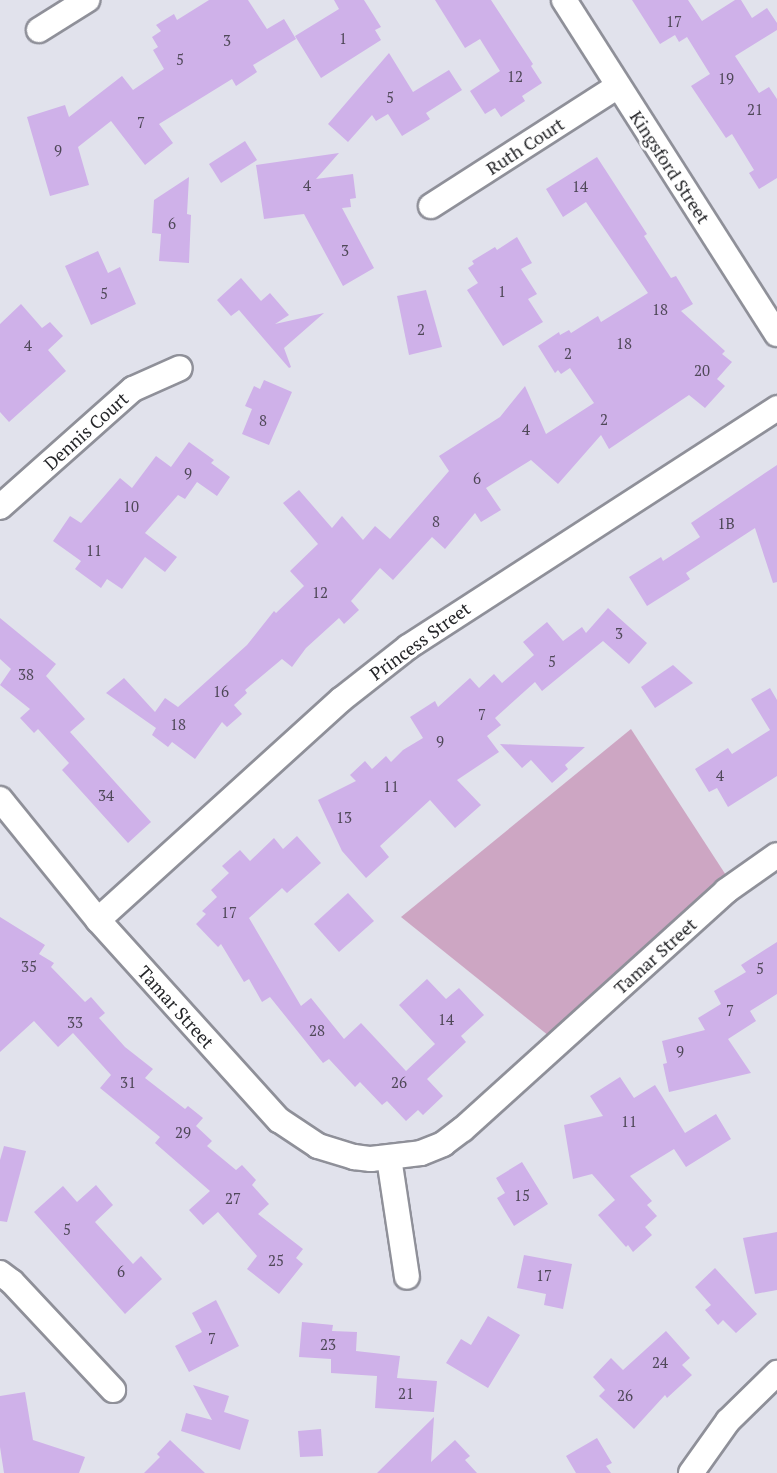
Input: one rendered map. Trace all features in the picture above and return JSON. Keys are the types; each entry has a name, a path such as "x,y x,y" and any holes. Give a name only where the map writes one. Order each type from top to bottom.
{"street":[{"path":"39,30 87,0"},
{"name":"Kingsford Street","path":"564,0 777,334"},
{"name":"Ruth Court","path":"431,206 618,86"},
{"name":"Dennis Court","path":"0,507 133,389 180,368"},
{"name":"Princess Street","path":"98,920 342,699 408,646 777,408"},
{"name":"Tamar Street","path":"1,803 98,920 267,1109 290,1129 336,1153 371,1159 421,1153 443,1144 464,1129 726,891 777,855"},
{"path":"389,1158 406,1277"},
{"path":"0,1273 12,1282 113,1390"},
{"path":"691,1473 728,1421 777,1372"}],"shaded area":[{"path":"631,729 733,886 559,1044 401,917"}],"building":[{"path":"209,0 248,0 267,29 284,19 296,39 253,65 257,72 236,86 232,79 159,124 173,143 145,165 111,121 78,147 89,185 50,196 27,117 65,105 69,117 122,76 133,90 164,69 153,50 158,47 152,37 161,31 156,25 174,14 177,20"},
{"path":"334,0 364,0 381,27 375,30 381,40 321,78 295,36 339,9"},
{"path":"435,0 491,0 533,64 531,66 542,83 522,96 525,101 501,117 495,108 485,114 470,91 500,71 480,39 465,48"},
{"path":"632,0 688,0 702,21 735,0 741,0 752,18 767,8 777,23 777,30 735,56 759,93 769,87 777,99 777,178 759,189 749,173 754,170 732,134 726,138 691,86 710,74 687,37 679,42 675,35 660,44"},
{"path":"389,53 413,92 449,70 462,90 426,113 430,119 402,136 388,114 376,121 372,115 348,142 328,124"},
{"path":"245,141 257,160 221,183 209,164"},
{"path":"339,153 316,179 353,174 356,198 350,199 351,207 342,208 374,268 343,286 304,214 264,219 256,165"},
{"path":"597,157 647,234 644,236 671,278 676,276 693,304 681,311 725,351 722,354 732,362 717,379 725,386 705,408 689,395 609,449 601,435 558,484 531,460 486,488 501,510 481,522 475,513 445,549 432,537 393,580 380,568 351,601 359,610 344,624 339,618 306,648 292,667 282,659 245,690 247,693 234,705 242,714 227,727 222,722 195,759 172,742 168,747 152,735 156,728 106,693 124,678 155,712 165,698 178,707 247,645 274,611 276,613 304,586 290,571 318,544 283,503 299,490 332,528 342,516 363,540 375,526 390,539 449,471 439,456 500,417 525,386 546,434 594,403 570,368 561,374 558,370 555,373 538,346 559,332 560,335 569,330 571,333 598,316 601,322 648,293 586,202 563,217 546,189"},
{"path":"189,177 187,214 191,215 189,263 159,261 161,234 152,233 154,200"},
{"path":"517,237 532,263 521,269 537,294 528,299 543,322 503,346 467,290 478,283 468,268 474,264 472,261 495,247 497,250"},
{"path":"98,251 108,273 120,267 136,304 91,325 65,266"},
{"path":"241,278 261,301 270,293 289,315 275,324 324,313 284,348 291,367 289,368 239,310 231,316 217,300"},
{"path":"426,290 442,347 409,355 397,296"},
{"path":"21,304 42,328 50,322 63,336 48,350 66,371 9,422 0,412 0,324"},
{"path":"264,380 292,392 269,445 242,434 252,409 245,406 254,386 260,389"},
{"path":"189,442 214,460 211,463 230,477 217,496 197,482 185,499 178,495 145,533 177,557 165,572 145,557 122,589 107,579 101,588 75,569 81,561 53,541 70,516 81,523 120,478 132,488 156,456 171,467"},
{"path":"777,465 777,582 773,583 755,528 686,573 690,579 647,606 629,577 661,557 663,561 700,537 691,523"},
{"path":"608,608 647,643 629,664 603,641 542,691 535,682 495,718 501,725 487,736 499,752 457,780 481,805 455,828 430,800 380,846 389,857 366,878 342,851 318,800 356,781 350,775 365,761 372,769 386,756 391,762 403,750 423,738 410,717 435,701 438,707 470,678 479,688 494,674 502,683 534,655 523,642 547,622 563,641 582,627 586,633"},
{"path":"0,618 56,664 46,676 85,719 70,732 151,822 128,843 62,770 69,763 38,729 34,733 20,718 30,709 0,685 11,669 0,659"},
{"path":"673,665 693,683 655,708 641,687"},
{"path":"770,688 777,700 777,776 728,807 717,788 709,792 695,769 728,748 732,754 770,730 751,699"},
{"path":"500,744 585,747 565,765 568,769 552,783 531,760 522,768"},
{"path":"297,836 321,863 287,893 282,888 249,918 301,1006 311,998 344,1039 361,1023 406,1071 435,1044 399,1005 427,979 446,999 459,988 484,1015 461,1036 466,1042 427,1079 443,1096 423,1115 418,1110 406,1121 387,1101 382,1105 360,1082 355,1087 329,1059 323,1063 270,997 262,1002 249,979 244,982 221,944 218,947 196,924 206,914 202,911 217,897 211,890 229,873 222,866 240,850 250,861 274,838 283,849"},
{"path":"348,893 374,921 339,952 314,924"},
{"path":"0,917 45,945 39,954 54,963 51,967 85,1002 91,997 105,1013 99,1018 125,1047 153,1069 145,1078 185,1109 188,1106 203,1118 196,1126 212,1141 207,1146 236,1170 242,1165 256,1180 252,1185 269,1204 258,1214 303,1249 296,1258 303,1264 279,1294 247,1269 257,1256 218,1212 203,1225 189,1210 210,1191 155,1143 160,1137 100,1088 111,1075 73,1033 58,1047 34,1021 0,1052"},
{"path":"777,942 777,994 750,1011 756,1021 728,1039 751,1073 669,1092 663,1064 667,1063 662,1041 705,1030 698,1018 721,1004 714,991 746,972 741,965"},
{"path":"620,1077 634,1098 655,1085 685,1133 716,1114 731,1139 686,1167 674,1149 630,1176 652,1201 647,1205 657,1216 645,1227 652,1235 633,1252 598,1215 615,1200 592,1174 573,1179 564,1125 603,1116 590,1096"},
{"path":"4,1146 26,1151 7,1222 0,1221 0,1160"},
{"path":"522,1162 548,1204 514,1226 497,1198 505,1193 496,1178"},
{"path":"96,1185 113,1205 95,1222 133,1264 141,1256 162,1279 125,1314 34,1212 63,1186 77,1202"},
{"path":"777,1232 777,1290 755,1294 743,1238"},
{"path":"524,1255 572,1264 563,1309 544,1305 546,1294 517,1288"},
{"path":"715,1268 757,1314 736,1333 723,1320 718,1325 705,1310 711,1305 695,1287"},
{"path":"216,1300 239,1346 189,1372 175,1346 202,1332 192,1313"},
{"path":"488,1316 520,1335 488,1388 446,1363 461,1339 471,1345"},
{"path":"302,1322 333,1325 332,1331 357,1332 356,1351 400,1356 397,1378 437,1381 434,1412 375,1408 377,1376 331,1373 331,1359 299,1357"},
{"path":"666,1331 690,1358 682,1365 692,1375 667,1398 665,1395 634,1429 599,1396 605,1390 593,1377 611,1358 623,1370"},
{"path":"193,1385 229,1396 224,1412 249,1420 240,1450 181,1431 186,1413 212,1420"},
{"path":"25,1392 33,1440 85,1457 79,1473 4,1473 0,1447 0,1396"},
{"path":"434,1417 431,1462 455,1440 470,1456 465,1460 477,1473 377,1473"},
{"path":"321,1429 323,1456 300,1457 298,1431"},
{"path":"597,1438 612,1463 606,1466 611,1473 576,1473 566,1456"},
{"path":"170,1440 205,1473 144,1473 160,1457 157,1454"}]}
